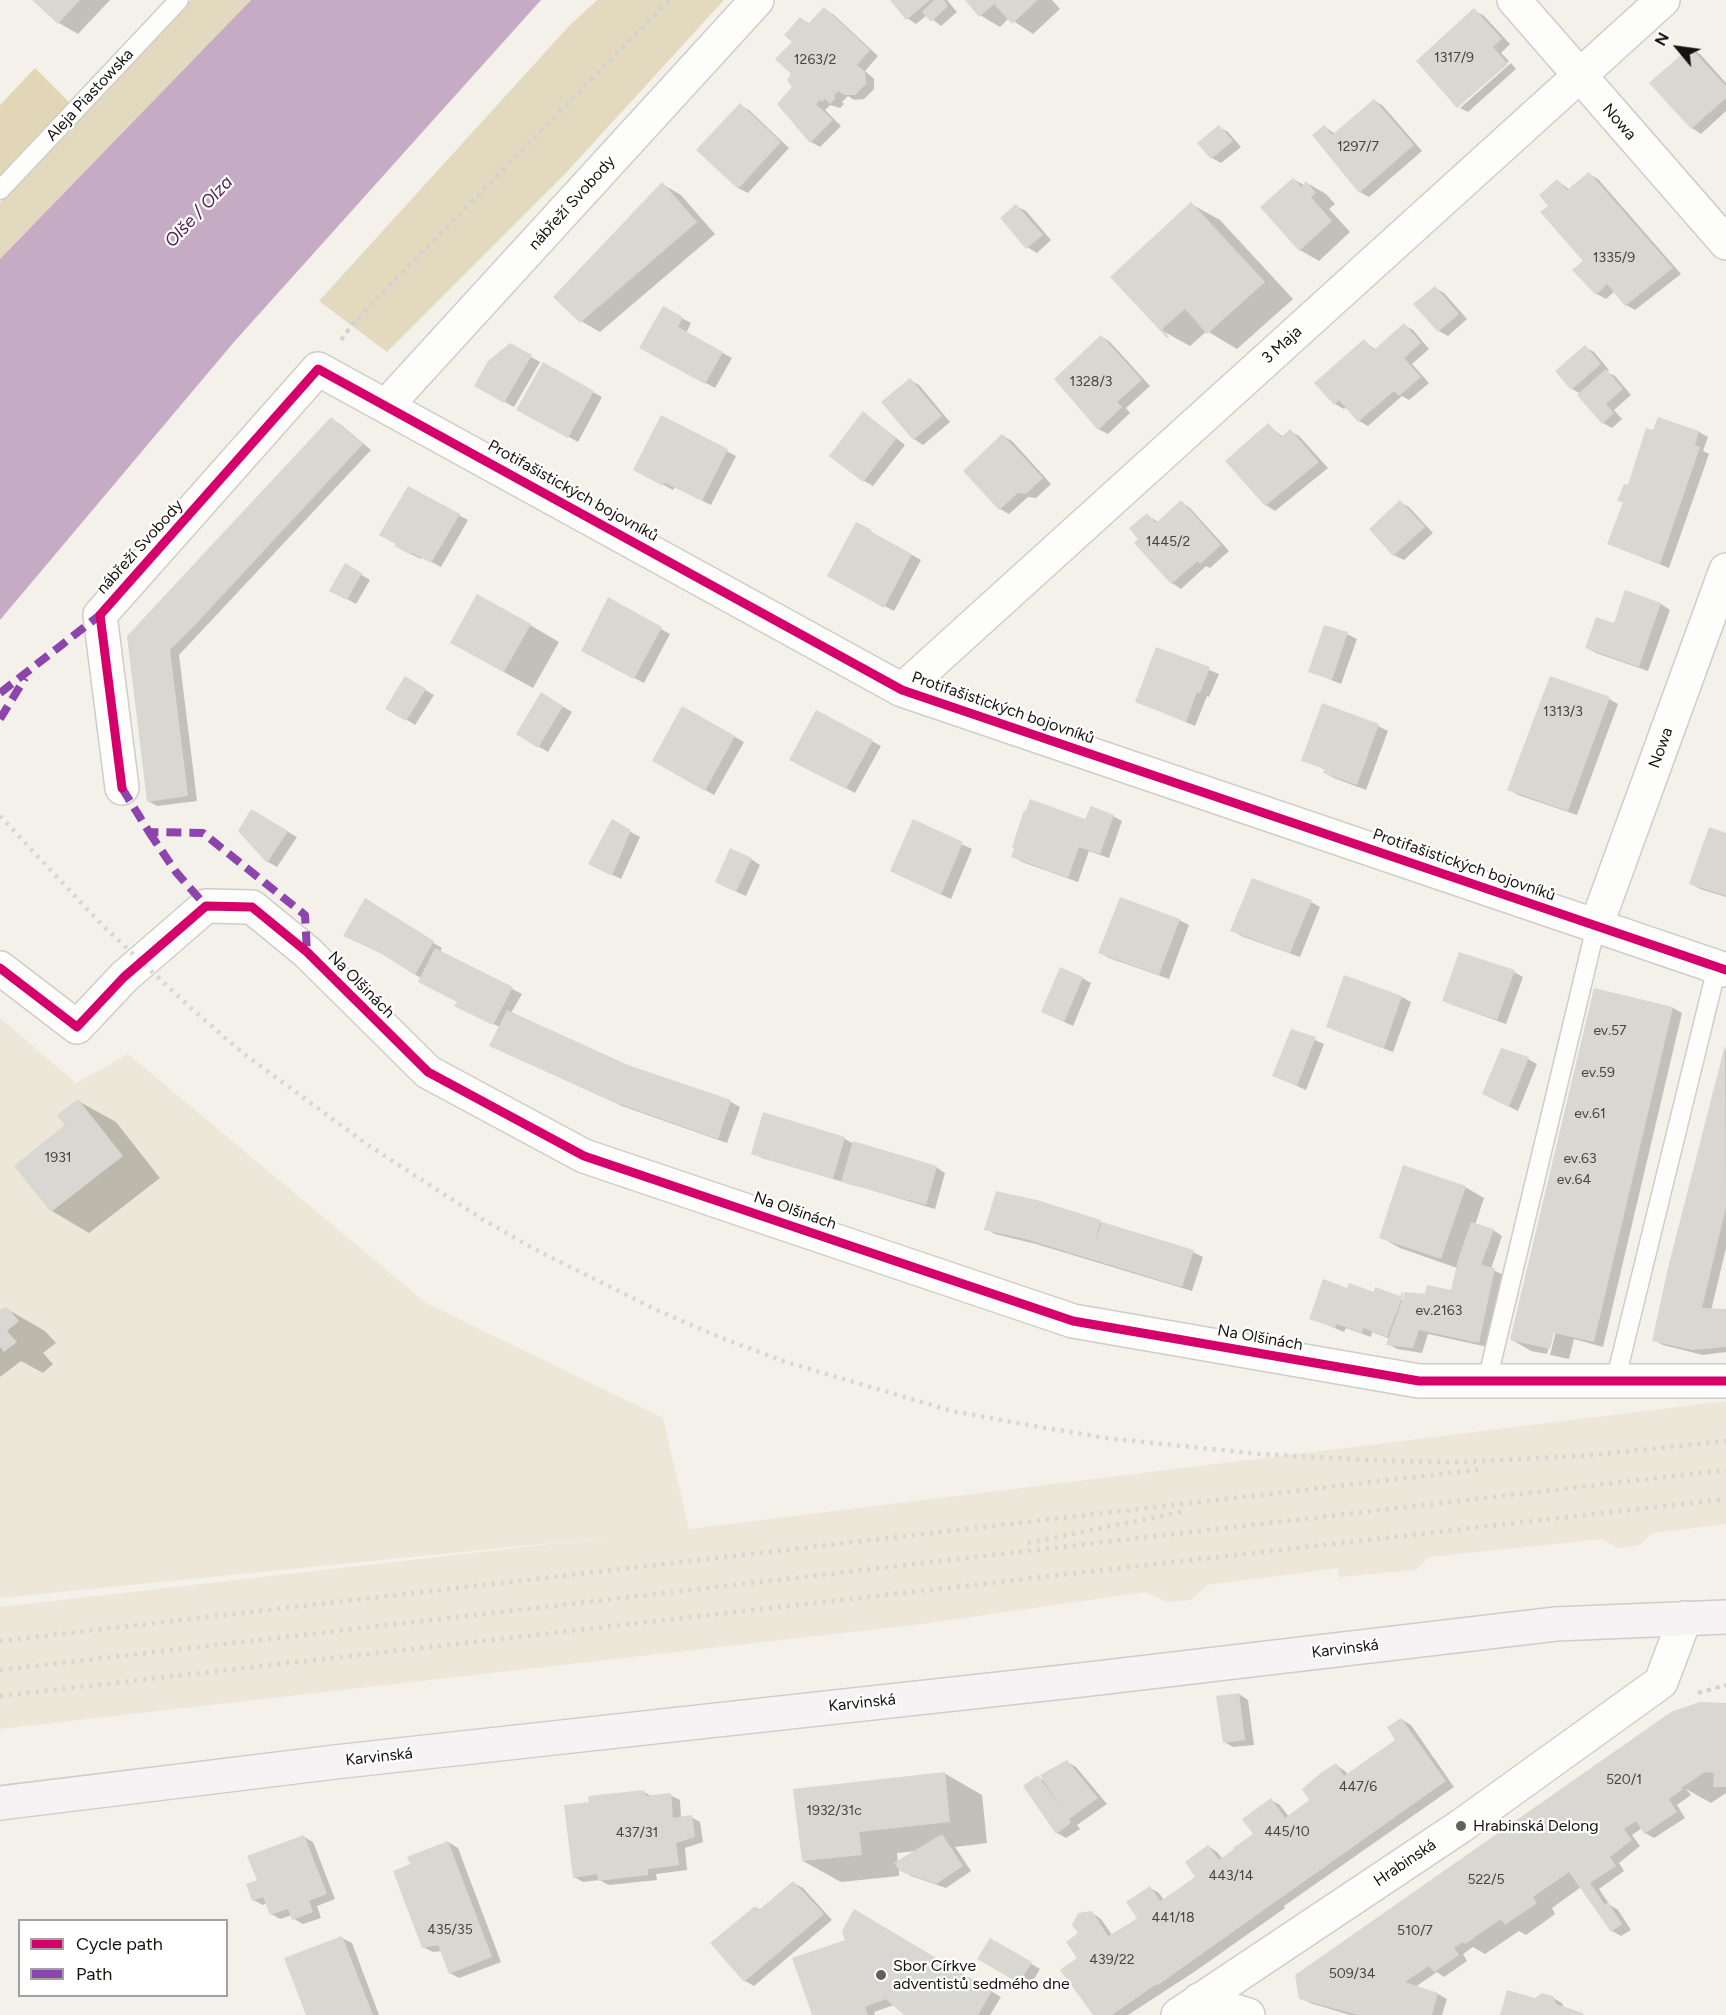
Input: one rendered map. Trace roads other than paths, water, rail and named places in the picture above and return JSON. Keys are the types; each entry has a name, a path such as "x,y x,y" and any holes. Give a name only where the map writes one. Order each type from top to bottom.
{"main road":[{"name":"Karvinská","path":"0,1803 335,1762 1081,1680 1556,1624 1726,1617"}],"street":[{"name":"nábřeží Svobody","path":"386,405 757,0"},
{"name":"Nowa","path":"1514,0 1726,243"},
{"name":"3 Maja","path":"902,690 1663,0"},
{"name":"nábřeží Svobody","path":"122,788 100,615 318,369"},
{"name":"Protifašistických bojovníků","path":"318,369 902,690 1721,969"},
{"name":"Nowa","path":"1596,926 1726,570"},
{"name":"Na Olšinách","path":"0,968 77,1027 124,977 206,906 252,907 307,952 428,1072 584,1156 1073,1321 1419,1381 1726,1381"},
{"name":"Hrabinská","path":"1189,2007 1461,1826 1661,1682 1685,1618"},
{"path":"1189,2007 1248,2015"}],"lane":[{"name":"Aleja Piastowska","path":"0,190 179,0"},
{"path":"1487,1382 1596,926"},
{"path":"1615,1382 1721,969"}],"water":[{"name":"Olše / Olza","path":"251,0 541,0 234,342 0,620 0,259"}],"railway":[{"path":"0,816 103,926 192,1009 244,1054 368,1145 482,1219 538,1251 659,1311 786,1362 952,1411 1105,1438 1260,1454 1386,1461 1465,1462 1593,1455 1726,1441"},
{"path":"0,1641 1484,1469"},
{"path":"0,1670 1726,1470"},
{"path":"0,1696 1726,1499"},
{"path":"1028,1543 1181,1512"}],"place":[{"name":"Hrabinská Delong","path":"1461,1826"},
{"name":"Sbor Církve adventistů sedmého dne","path":"881,1975"}]}
